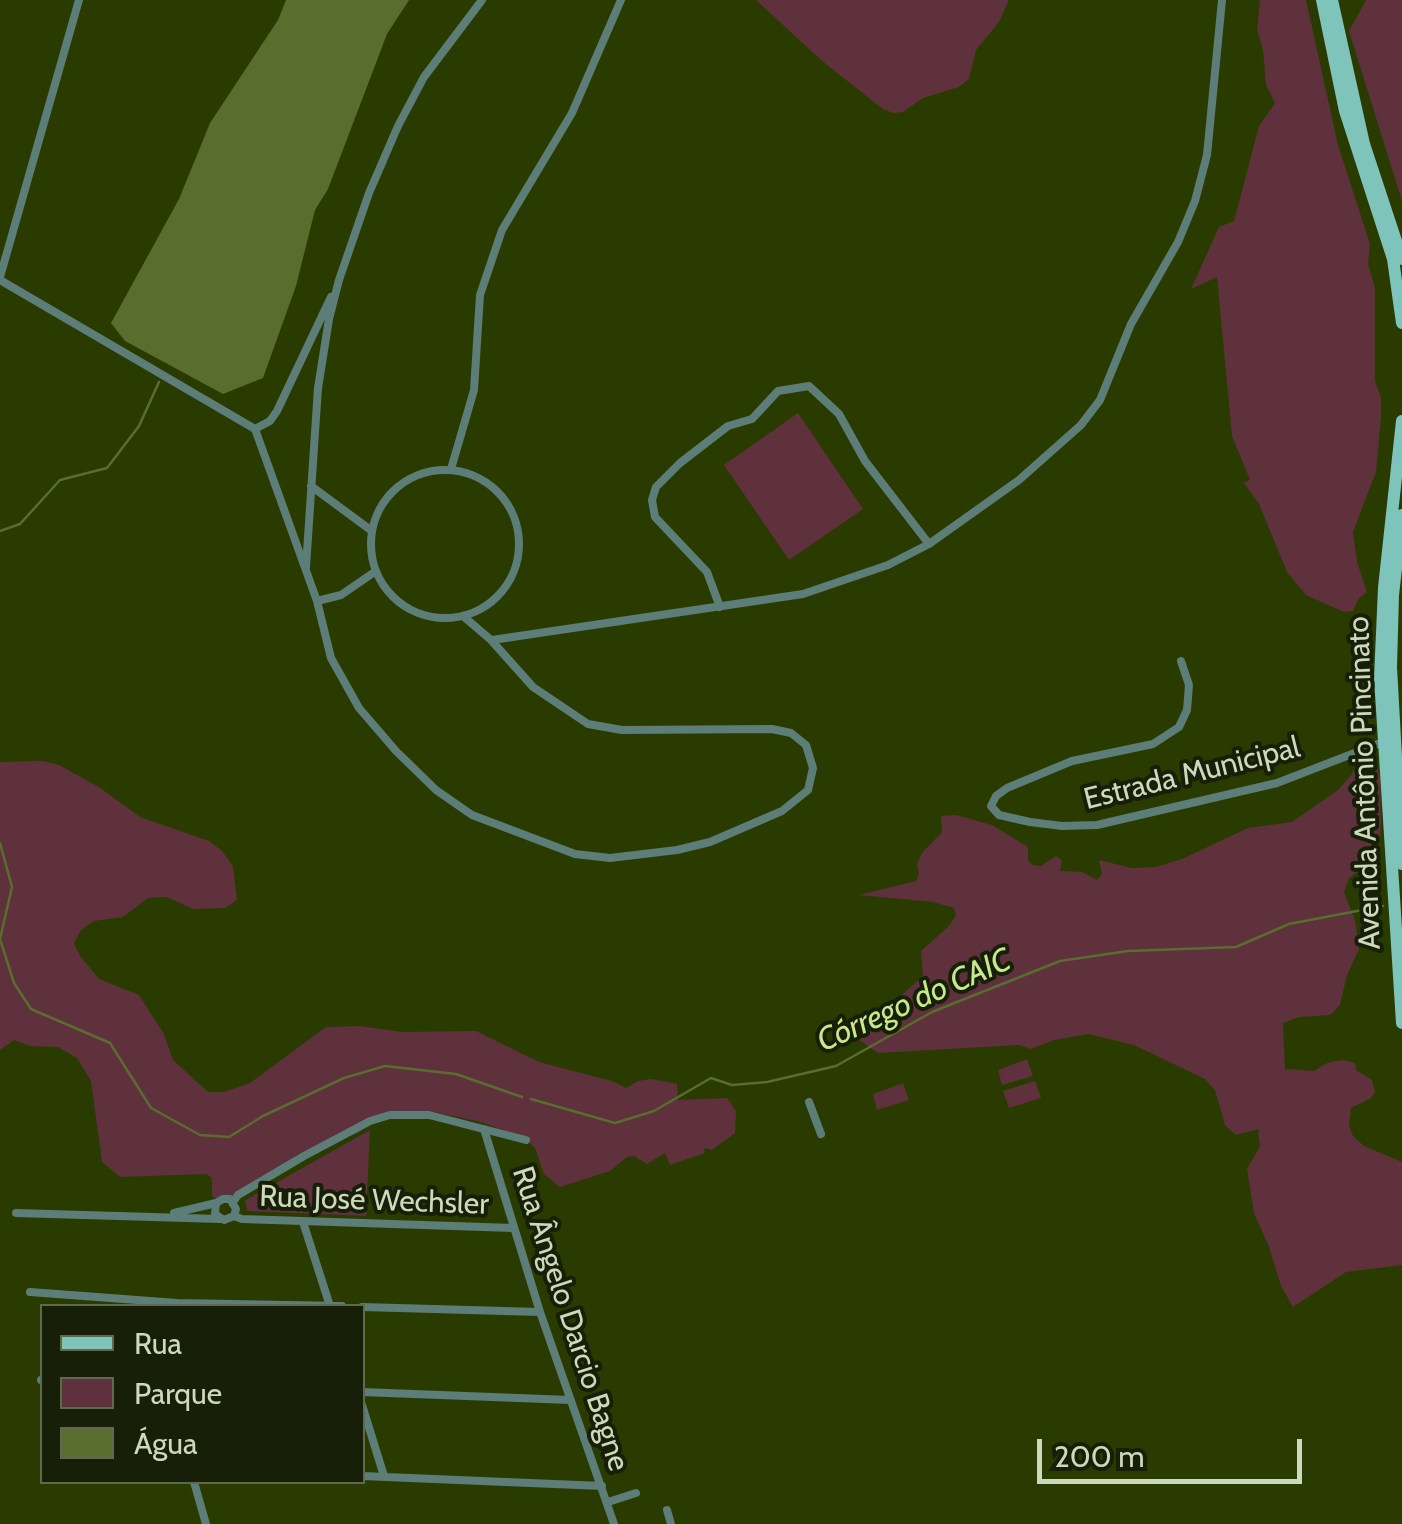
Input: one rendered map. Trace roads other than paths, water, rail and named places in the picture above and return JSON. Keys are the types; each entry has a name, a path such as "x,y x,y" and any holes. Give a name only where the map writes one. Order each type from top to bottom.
{"main road":[{"path":"1322,0 1345,111 1393,258 1402,323"},
{"path":"1332,0 1364,144 1402,259"},
{"name":"Avenida Antônio Pincinato","path":"1402,422 1381,620 1383,742 1402,1023"},
{"name":"Avenida Antônio Pincinato","path":"1402,515 1390,667 1402,864"}],"street":[{"path":"79,0 0,278 255,429 317,601 331,658 359,708 396,751 436,790 460,807 514,833 574,854 610,858 677,850 763,821 799,800 808,790 813,768 806,744 791,733 772,729 622,730 588,724 533,687 492,640 463,616"},
{"path":"306,572 318,388 328,320 341,275 369,192 398,126 424,77 482,0"},
{"path":"451,469 474,390 480,295 498,240 572,113 622,0"},
{"path":"492,640 803,594 888,566 929,544 1019,480 1081,425 1100,400 1131,324 1178,242 1195,201 1207,156 1222,0"},
{"path":"255,429 277,412 341,275"},
{"path":"720,607 707,572 655,517 652,500 662,478 728,426 752,419 778,391 808,386 839,414 865,461 929,544"},
{"path":"451,469 474,474 501,495 518,526 520,549 514,572 502,592 485,607 463,616 442,618 411,610 386,590 371,552 372,532 378,510 400,486 429,470 451,469"},
{"path":"311,486 372,532"},
{"path":"317,601 341,595 376,571"},
{"name":"Estrada Municipal","path":"1181,661 1189,685 1187,710 1179,727 1153,744 1072,762 1007,788 991,806 999,815 1030,822 1097,825 1277,783 1383,742"},
{"path":"809,1102 821,1136"},
{"path":"233,1202 238,1195 304,1156 381,1117 428,1115 526,1140"},
{"name":"Rua Ângelo Darcio Bagne","path":"484,1129 540,1312 614,1524"},
{"path":"226,1198 233,1202 234,1216 220,1219 214,1210 216,1203 226,1198"},
{"name":"Rua José Wechsler","path":"165,1215 216,1203"},
{"name":"Rua José Wechsler","path":"16,1213 220,1219"},
{"name":"Rua José Wechsler","path":"234,1216 303,1222 513,1228"},
{"path":"303,1222 329,1304"},
{"path":"30,1292 228,1304"},
{"path":"365,1307 540,1312"},
{"path":"365,1392 570,1400"},
{"path":"365,1415 384,1476"},
{"path":"365,1476 602,1486"},
{"path":"195,1484 206,1524"},
{"path":"608,1502 636,1494"},
{"path":"667,1510 671,1524"}],"water":[{"path":"286,0 409,0 387,34 328,189 315,210 296,286 263,378 223,394 125,341 111,323 179,199 210,123 278,20"}],"waterway":[{"path":"0,531 20,524 60,480 107,468 139,426 159,382"},
{"name":"Córrego do CAIC","path":"0,843 12,887 0,939 14,983 31,1009 110,1043 151,1108 200,1135 229,1137 263,1116 344,1078 385,1066 456,1074 522,1097"},
{"name":"Córrego do CAIC","path":"531,1099 615,1123 654,1111 711,1078 732,1085 767,1082 836,1066 932,1012 1060,961 1128,951 1236,947 1289,924 1383,906"}]}
